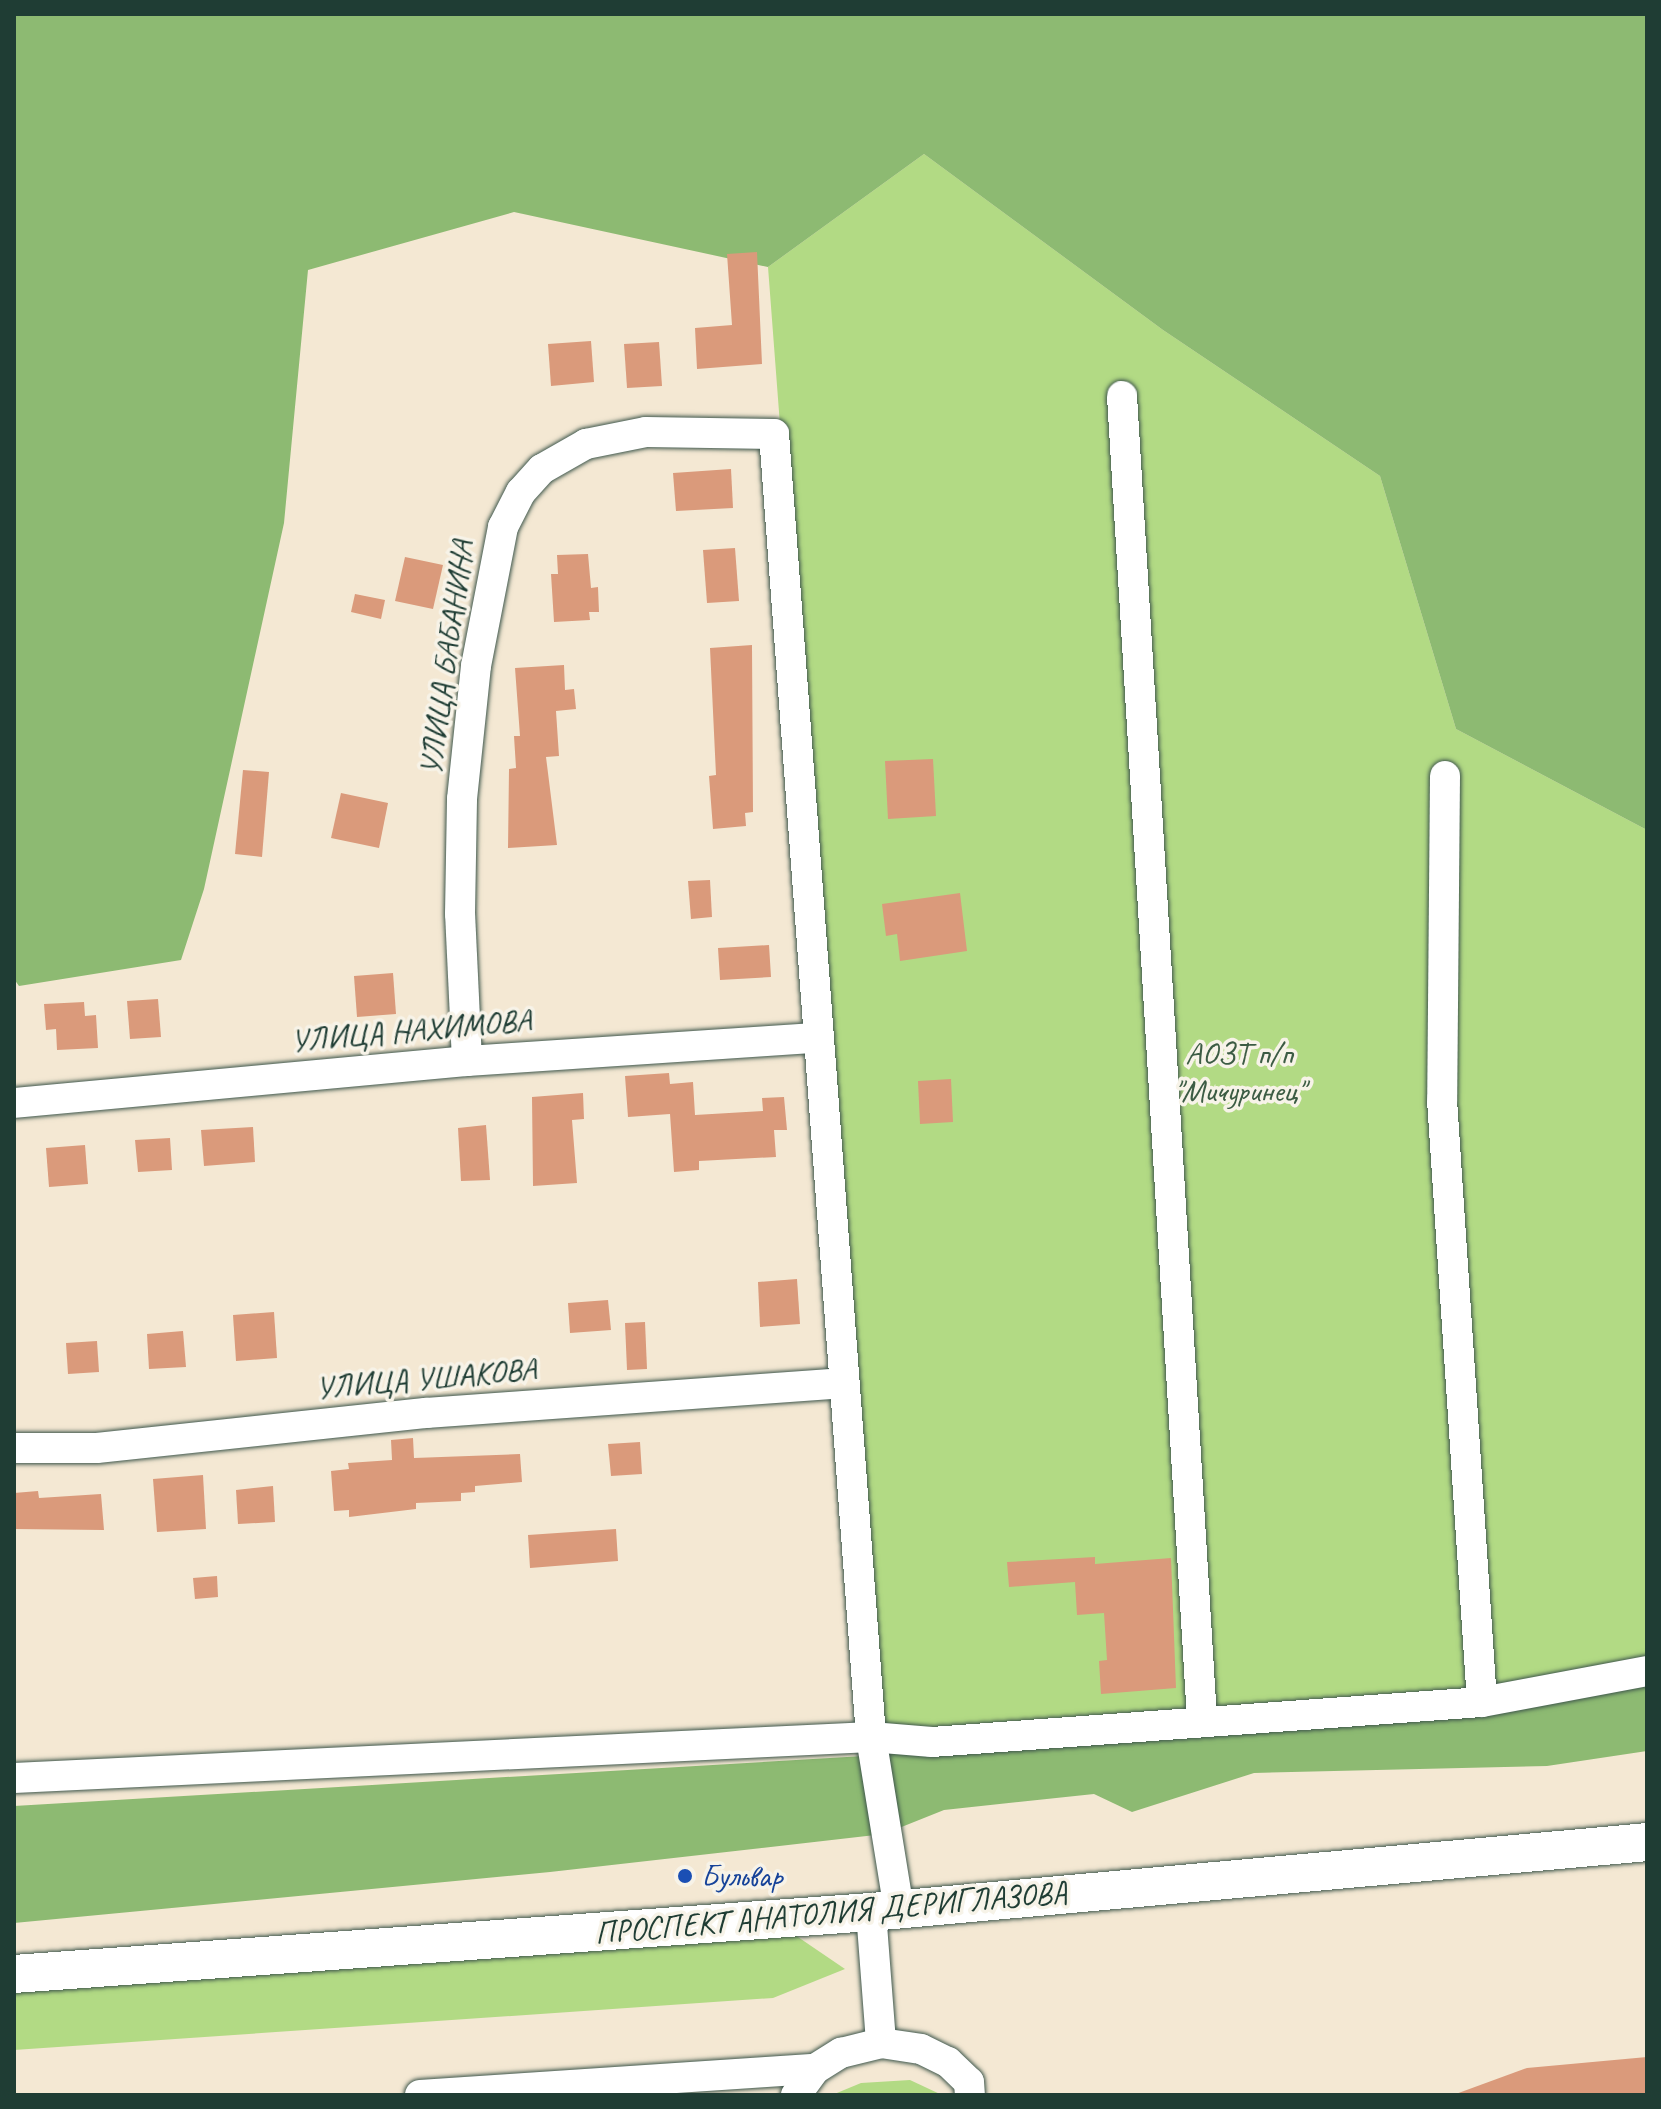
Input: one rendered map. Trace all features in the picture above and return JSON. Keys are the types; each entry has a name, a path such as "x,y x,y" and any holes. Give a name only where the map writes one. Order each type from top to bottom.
{"main road":[{"name":"ПРОСПЕКТ АНАТОЛИЯ ДЕРИГЛАЗОВА","path":"14,1974 885,1911 1647,1842"}],"street":[{"path":"1122,396 1202,1719"},
{"name":"УЛИЦА БАБАНИНА","path":"467,1061 460,914 462,799 476,666 503,527 521,492 542,469 586,444 646,432 774,434 815,1038"},
{"path":"1445,776 1442,1100 1482,1702"},
{"path":"815,1038 885,1911 881,2043"},
{"name":"УЛИЦА НАХИМОВА","path":"14,1103 467,1061 815,1038"},
{"name":"УЛИЦА УШАКОВА","path":"14,1448 97,1448 427,1413 844,1383"},
{"path":"14,1778 871,1737 932,1742 1202,1719 1482,1702 1647,1671"},
{"path":"796,2095 815,2069 841,2053 881,2043 921,2049 948,2062 969,2082 970,2095"},
{"path":"420,2095 563,2090 815,2069"}],"green space":[{"path":"14,14 1647,14 1647,830 1456,729 1380,476 1163,330 924,154 768,267 514,212 308,270 284,523 204,889 181,960 19,986 14,979"},
{"name":"АОЗТ п/п \"Мичуринец\"","path":"924,154 1163,330 1380,476 1456,729 1647,830 1647,1677 1491,1707 881,1755 768,267"},
{"path":"1647,1677 1647,1751 1547,1766 1254,1773 1132,1812 1094,1794 944,1810 884,1834 550,1872 14,1923 14,1806 881,1755 1491,1707"},
{"path":"795,1935 845,1969 773,1998 14,2050 14,1989"},
{"path":"910,2080 942,2095 832,2095 861,2083"}],"building":[{"path":"757,252 762,364 697,369 695,328 732,325 727,254"},
{"path":"591,341 594,382 551,386 548,344"},
{"path":"659,342 662,386 627,388 624,344"},
{"path":"731,469 733,508 676,511 673,473"},
{"path":"735,548 739,601 707,603 703,550"},
{"path":"588,554 591,588 598,587 599,612 589,612 590,620 554,622 551,574 558,574 557,555"},
{"path":"405,557 443,565 433,609 395,601"},
{"path":"355,594 385,600 381,619 351,612"},
{"path":"752,645 753,812 745,813 746,826 713,829 709,776 716,775 710,648"},
{"path":"564,665 565,690 574,689 576,709 556,711 559,756 546,757 557,845 508,848 509,769 516,768 514,736 520,736 515,668"},
{"path":"933,759 936,816 888,819 885,761"},
{"path":"243,770 269,772 262,857 235,854"},
{"path":"341,793 388,803 379,848 331,838"},
{"path":"710,880 712,917 691,919 688,881"},
{"path":"960,893 967,951 900,961 897,934 886,936 882,904"},
{"path":"769,945 771,977 720,980 718,948"},
{"path":"393,973 396,1014 357,1017 354,976"},
{"path":"158,999 161,1037 130,1039 127,1001"},
{"path":"84,1002 85,1016 96,1015 98,1048 57,1050 56,1029 46,1030 44,1004"},
{"path":"669,1073 670,1084 693,1082 695,1115 763,1111 762,1098 784,1097 787,1130 774,1130 776,1157 699,1161 699,1170 674,1172 670,1114 628,1117 625,1076"},
{"path":"951,1079 953,1122 920,1124 918,1081"},
{"path":"583,1093 584,1119 572,1120 577,1183 533,1186 532,1097"},
{"path":"486,1125 490,1180 461,1181 458,1128"},
{"path":"253,1127 255,1162 204,1166 201,1130"},
{"path":"170,1138 172,1170 138,1172 135,1140"},
{"path":"85,1145 88,1184 49,1187 46,1148"},
{"path":"797,1279 800,1324 760,1327 758,1282"},
{"path":"608,1300 611,1330 570,1333 568,1303"},
{"path":"274,1312 277,1358 236,1361 233,1315"},
{"path":"645,1322 647,1369 627,1370 625,1323"},
{"path":"183,1331 186,1367 149,1369 147,1334"},
{"path":"97,1341 99,1372 68,1374 66,1343"},
{"path":"413,1438 414,1458 520,1454 522,1482 475,1486 475,1492 461,1493 461,1501 416,1503 416,1509 349,1517 349,1510 334,1511 331,1471 349,1469 348,1463 392,1460 391,1440"},
{"path":"640,1442 642,1474 611,1476 608,1444"},
{"path":"203,1475 206,1529 157,1532 153,1479"},
{"path":"273,1486 275,1522 238,1524 236,1490"},
{"path":"38,1491 39,1498 101,1494 104,1530 14,1529 14,1493"},
{"path":"616,1529 618,1561 530,1568 528,1535"},
{"path":"1095,1557 1095,1564 1171,1558 1176,1688 1101,1694 1099,1661 1107,1660 1104,1613 1077,1615 1075,1582 1009,1587 1007,1562"},
{"path":"217,1576 218,1597 195,1599 193,1578"},
{"path":"1647,2057 1647,2095 1453,2095 1527,2068"}],"place":[{"name":"Бульвар","path":"685,1876"}]}
